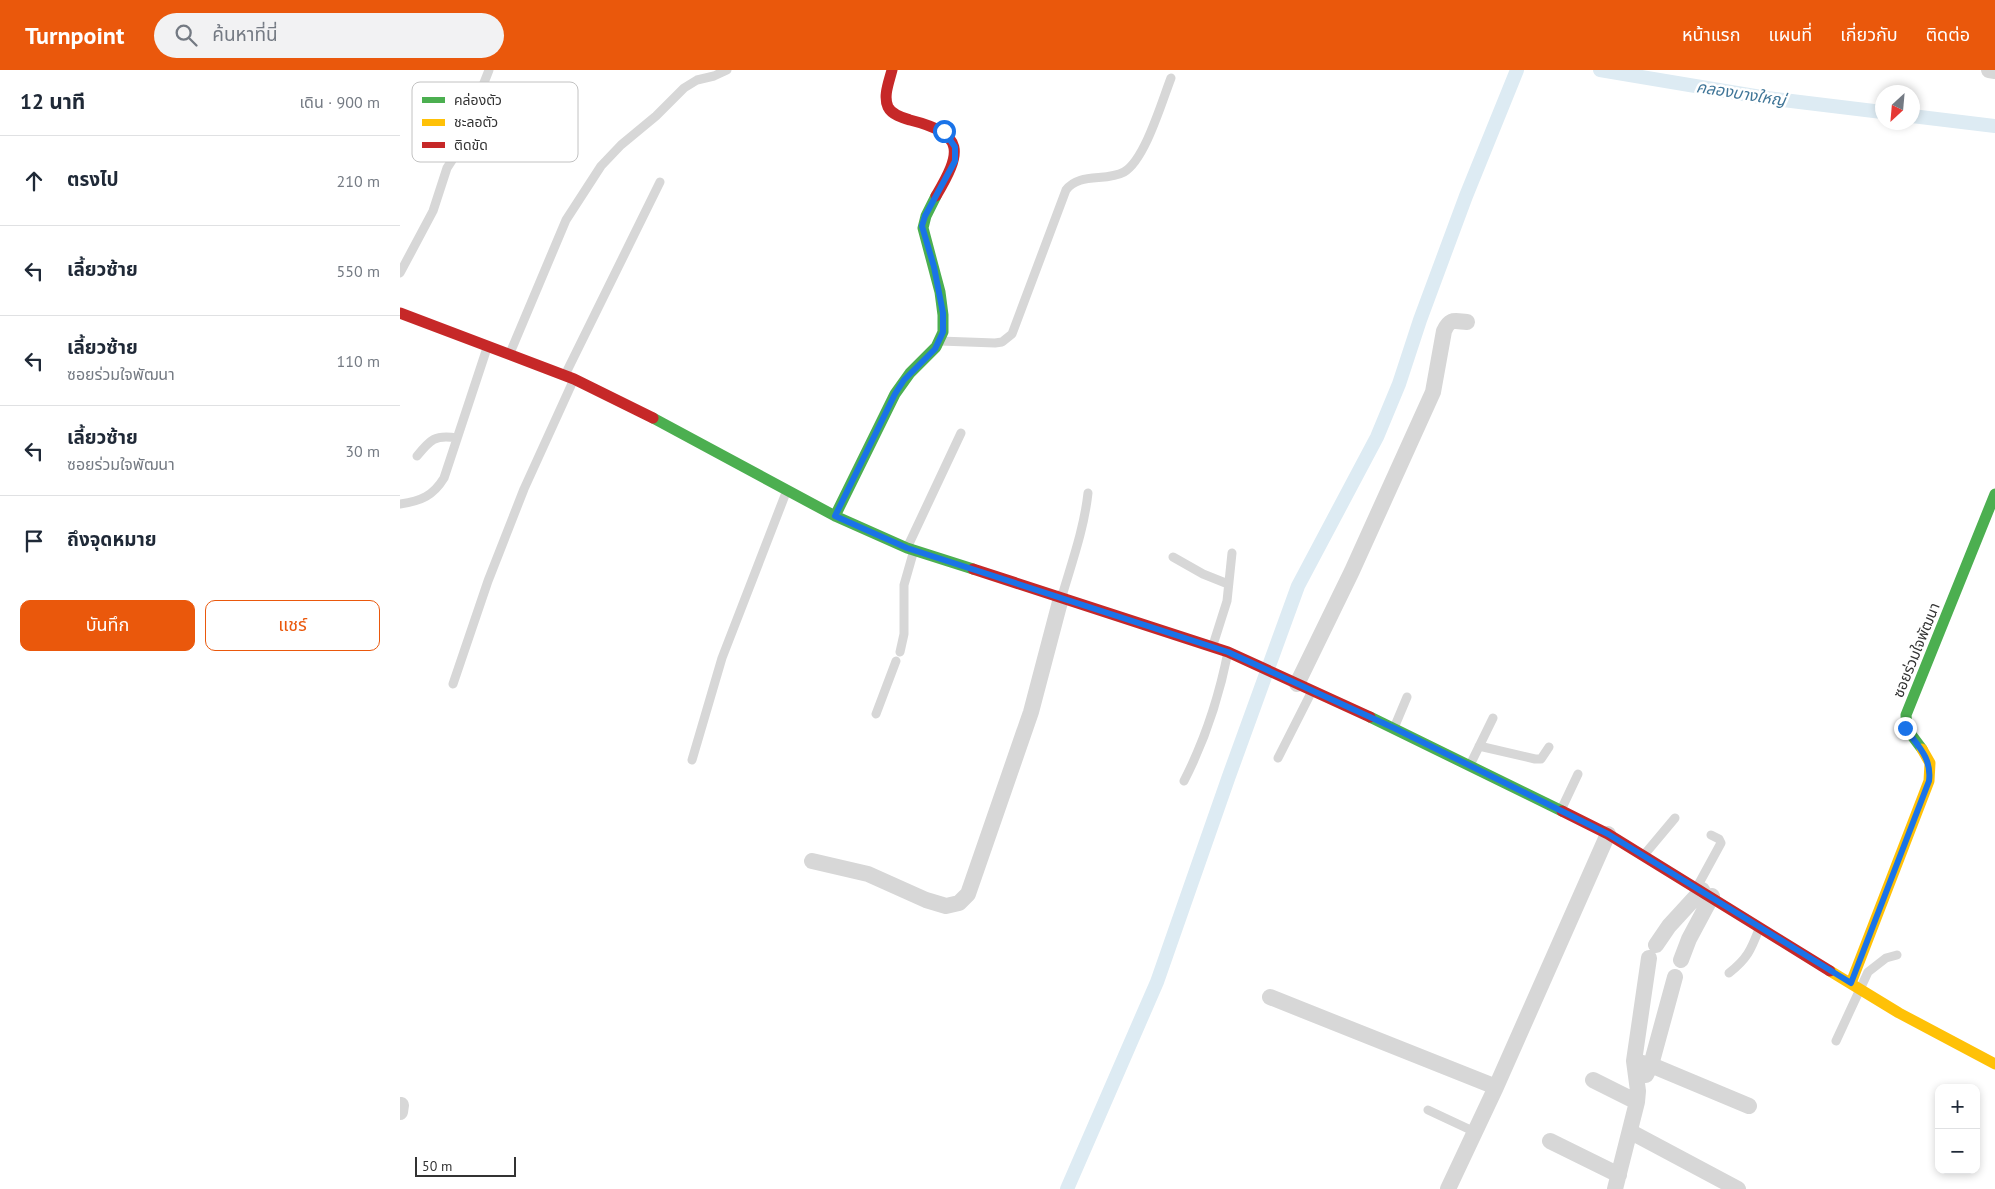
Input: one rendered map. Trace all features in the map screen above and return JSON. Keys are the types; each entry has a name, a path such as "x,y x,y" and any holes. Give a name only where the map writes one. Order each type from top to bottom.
{"street":[{"path":"835,516 895,394 904,380 930,355 940,341 944,325 934,267 922,226 925,216 955,161 955,147 944,131 935,126 902,119 893,115 888,109 886,101 892,70"},
{"path":"1989,70 1995,71"},
{"path":"400,313 570,377 626,403 835,516 910,549 1232,654 1394,728 1608,834 1704,891 1899,1013 1994,1062"},
{"path":"1304,687 1352,571 1433,392 1444,331 1448,323 1453,320 1467,322"},
{"name":"ซอยร่วมใจพัฒนา","path":"1855,986 1929,781 1931,770 1928,760 1905,728 1906,714 1995,494"},
{"path":"812,862 868,874 926,900 946,906 959,903 968,894 1031,712 1061,598"},
{"path":"1448,1189 1496,1087 1608,834"},
{"path":"1638,1097 1634,1061 1652,951 1669,926 1704,891"},
{"path":"1682,960 1704,891"},
{"path":"1550,1141 1617,1182 1631,1132 1638,1097 1651,1065 1675,977"},
{"path":"1270,997 1496,1087"},
{"path":"1634,1061 1651,1065 1749,1106"},
{"path":"1593,1080 1638,1097"},
{"path":"1631,1132 1738,1189"}],"lane":[{"path":"484,82 489,70"},
{"path":"510,354 566,220 601,166 620,145 656,116 684,88 697,80 714,76 727,70"},
{"path":"940,341 995,343 1002,342 1012,334 1066,190 1075,182 1089,178 1112,177 1125,171 1132,165 1154,126 1170,78"},
{"path":"400,273 433,211 447,168 451,162"},
{"path":"453,684 488,581 524,489 551,433 570,377 660,182"},
{"path":"400,504 428,496 444,478 488,346"},
{"path":"900,652 904,634 904,585 910,549 961,433"},
{"path":"417,456 435,438 444,436 457,438"},
{"path":"692,760 722,658 787,490"},
{"path":"1061,598 1079,542 1086,513 1088,493"},
{"path":"1213,647 1225,607 1232,553"},
{"path":"1173,557 1194,570 1228,584"},
{"path":"1184,781 1204,738 1232,654"},
{"path":"876,714 896,661"},
{"path":"1278,758 1304,687"},
{"path":"1394,728 1407,697"},
{"path":"1470,765 1492,718"},
{"path":"1479,746 1535,760 1541,759 1549,747"},
{"path":"1560,810 1578,774"},
{"path":"1644,855 1676,818"},
{"path":"1704,891 1721,843 1721,840 1710,835"},
{"path":"1729,974 1743,962 1750,951 1760,926"},
{"path":"1836,1041 1855,986 1874,966 1886,958 1897,954"},
{"path":"1428,1110 1475,1132"}],"waterway":[{"path":"1067,1189 1157,982 1298,586 1377,437 1399,384 1420,320 1466,196 1517,70"},
{"name":"คลองบางใหญ่","path":"1600,70 1767,98 1875,111"},
{"name":"คลองบางใหญ่","path":"1920,117 1995,126"}],"traffic: fast":[{"path":"835,516 895,394 910,373 936,347 943,332 940,292 923,228 926,216 936,196"},
{"path":"653,418 835,516 907,548 973,569"},
{"path":"1922,749 1907,729 1906,715 1995,494"},
{"path":"1370,717 1562,811"}],"traffic: slow":[{"path":"1851,983 1929,781 1930,763 1922,749"},
{"path":"1830,971 1899,1013 1995,1064"}],"traffic: jam":[{"path":"892,70 886,94 890,110 901,117 928,125 941,132 950,139 954,147 951,168 936,196"},
{"path":"400,313 574,379 653,418"},
{"path":"973,569 1228,652 1370,717"},
{"path":"1562,811 1608,834 1830,971"}],"route":[{"path":"944,131 955,147 955,161 925,216 922,226 923,235 934,267 943,313 943,332 935,349 917,365 895,394 835,516 907,548 1228,652 1414,737 1608,834 1712,896 1851,983 1929,781 1931,770 1928,760 1905,728"}]}
